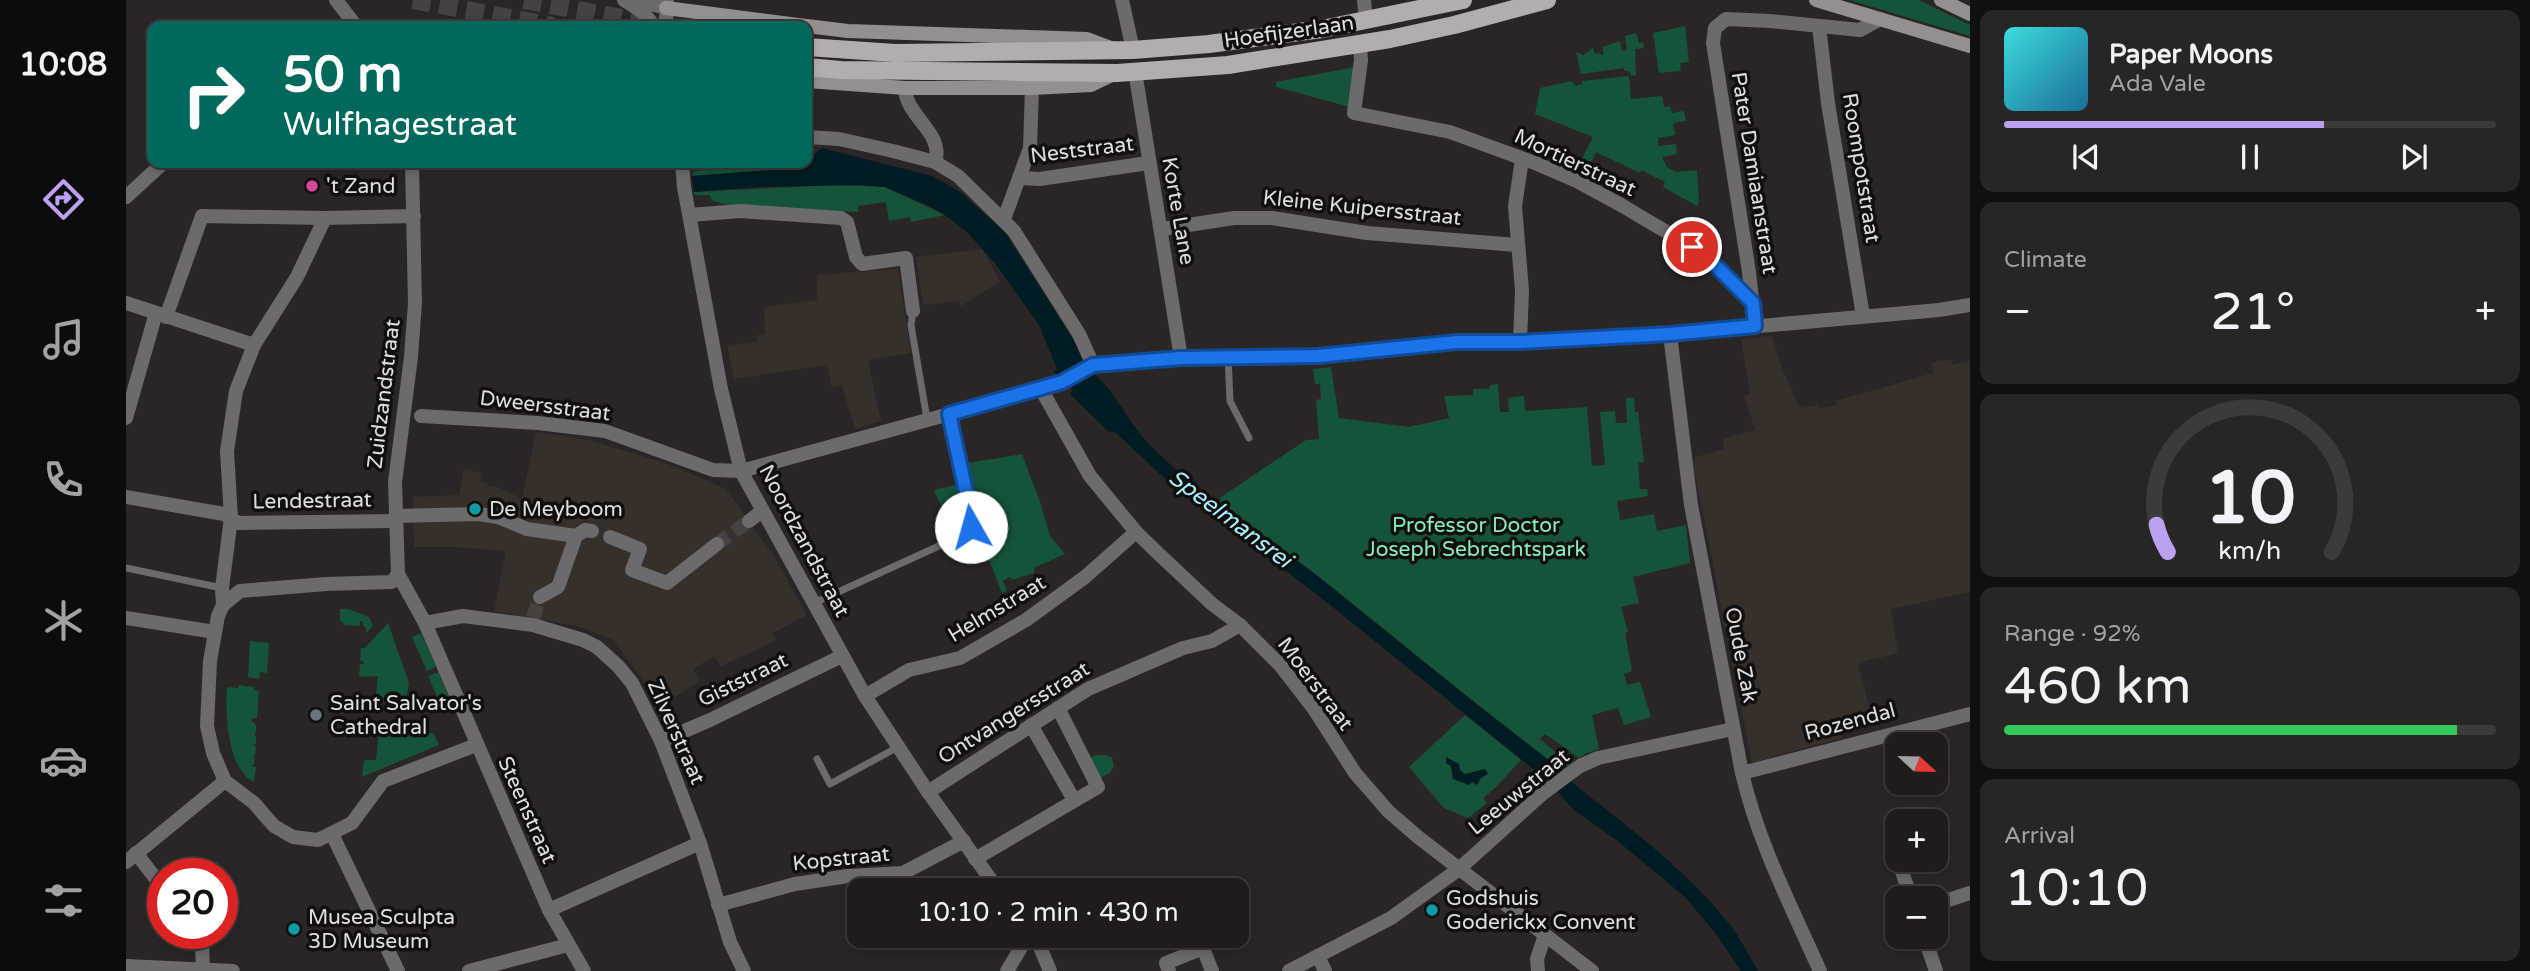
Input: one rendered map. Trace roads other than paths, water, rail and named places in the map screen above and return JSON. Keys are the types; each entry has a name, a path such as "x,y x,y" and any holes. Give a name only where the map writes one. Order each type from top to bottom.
{"main road":[{"name":"Hoefijzerlaan","path":"812,47 895,53 1125,50 1209,44 1366,21 1463,0"},
{"name":"Hoefijzerlaan","path":"812,67 841,70 1126,72 1227,65 1360,45 1454,25 1547,0"},
{"path":"1816,0 1970,46"},
{"path":"1941,0 1970,14"},
{"name":"Hoefijzerlaan","path":"666,4 775,21"},
{"name":"Hoefijzerlaan","path":"812,27 848,31 1087,39 1125,50"},
{"name":"Hoefijzerlaan","path":"812,81 905,88 1032,88 1091,85 1126,72"}],"street":[{"path":"337,0 352,21"},
{"path":"624,0 651,21"},
{"path":"635,0 666,4"},
{"path":"1122,0 1125,50"},
{"path":"1364,0 1366,21"},
{"name":"Pater Damiaanstraat","path":"1755,326 1713,43 1715,28 1726,19 1770,20 1819,26"},
{"path":"1819,26 1860,30 1880,19"},
{"name":"Roompotstraat","path":"1819,26 1828,103 1863,316"},
{"name":"Mortierstraat","path":"1360,45 1362,60 1354,113 1450,132 1577,181 1675,236 1710,260 1753,303"},
{"name":"Korte Lane","path":"1126,72 1161,229 1181,358"},
{"path":"905,88 905,99 937,144 935,162"},
{"name":"Neststraat","path":"1004,219 1030,148 1032,88"},
{"path":"812,138 839,139 935,162 958,176 1014,231 1079,334 1091,366"},
{"path":"1520,342 1522,290 1515,206 1522,159"},
{"name":"Neststraat","path":"1020,178 1040,179 1148,163"},
{"path":"126,197 158,168"},
{"name":"Zuidzandstraat","path":"412,168 414,329 397,460 395,518 400,564 398,575 425,623"},
{"path":"683,168 690,215 740,211 841,218 848,222 856,257 862,264 906,258 914,311"},
{"name":"Noordzandstraat","path":"690,215 721,389 741,471 865,696 989,878"},
{"path":"126,418 161,315 202,216 414,216"},
{"path":"325,218 298,277 254,345 236,391 227,451 231,519 222,589 223,605 215,632 207,688 207,726 213,753 225,781 254,803 274,826 293,837 318,840 352,823 383,781 476,745"},
{"name":"Kleine Kuipersstraat","path":"1161,229 1234,218 1272,218 1367,233 1517,245"},
{"path":"126,303 254,345"},
{"path":"741,471 1041,389 1062,382 1091,366 1181,358 1318,356 1457,342 1520,342 1670,334 1939,310 1970,304"},
{"name":"Oude Zak","path":"1670,334 1691,505 1750,809 1820,971"},
{"name":"Moerstraat","path":"1041,389 1078,459 1136,532 1212,604 1240,625 1280,665 1314,709 1364,785 1404,826 1586,969"},
{"name":"Dweersstraat","path":"421,416 538,423 605,431 713,470 741,471"},
{"name":"Lendestraat","path":"126,497 224,514 238,523 479,514 498,517 527,529 576,536"},
{"path":"749,521 762,511"},
{"path":"540,597 558,586 576,536 585,530 592,531"},
{"name":"Helmstraat","path":"865,696 909,670 961,658 1015,627 1059,598 1136,532"},
{"path":"610,537 640,549 632,570 667,583 717,544"},
{"path":"223,605 240,591 392,582 398,575"},
{"name":"Zilverstraat","path":"425,623 463,616 533,622 583,640 609,656 632,683 661,740 700,843 730,942 744,971"},
{"path":"126,618 215,632"},
{"name":"Steenstraat","path":"425,623 549,910 584,971"},
{"name":"Ontvangersstraat","path":"928,792 1097,685 1183,648 1212,641 1240,625"},
{"name":"Giststraat","path":"661,740 710,720 842,656"},
{"path":"975,859 1097,787 1058,708"},
{"name":"Rozendal","path":"1742,773 1970,714"},
{"path":"1031,725 1074,800"},
{"name":"Leeuwstraat","path":"1289,971 1391,918 1459,869 1541,795 1580,766 1598,758 1733,729"},
{"path":"147,873 131,858 225,781"},
{"path":"332,834 398,971"},
{"name":"Kopstraat","path":"718,905 794,884 848,876 903,873 964,841"},
{"path":"549,910 700,843"},
{"path":"1948,900 1970,893"},
{"path":"1538,971 1537,959 1545,935"},
{"path":"469,971 568,945"},
{"path":"1007,971 1022,948"},
{"path":"1038,948 1050,971"},
{"path":"1169,971 1166,963 1203,948 1212,971"},
{"path":"202,949 203,970"},
{"path":"1928,949 1936,971"},
{"path":"1318,956 1325,971"},
{"path":"126,966 233,971"}],"lane":[{"path":"914,311 911,325 927,419"},
{"path":"1228,357 1230,401 1249,438"},
{"path":"814,603 963,535 971,527 972,519 949,414"},
{"path":"126,568 222,589"},
{"path":"817,760 830,784 898,747"}],"water":[{"name":"Speelmansrei","path":"822,148 932,176 960,192 1004,231 1080,350 1087,366 1107,387 1137,430 1168,463 1324,581 1562,770 1574,784 1656,850 1713,905 1734,930 1758,971 1741,971 1716,934 1685,897 1619,842 1574,810 1548,781 1329,604 1161,475 1114,431 1110,433 1070,394 1073,389 1053,371 1057,369 1039,325 994,262 967,232 945,215 885,187 757,187 694,192 692,176 812,168 812,156"},
{"path":"1446,757 1459,764 1460,770 1465,774 1485,769 1488,774 1481,778 1477,785 1453,779"}],"tunnel":[{"path":"413,0 526,21"},
{"path":"524,0 638,21"},
{"path":"717,544 749,521"},
{"path":"533,618 540,597"}],"place":[{"name":"'t Zand","path":"312,186"},
{"name":"De Meyboom","path":"475,509"},
{"name":"Saint Salvator's Cathedral","path":"316,715"},
{"name":"Godshuis Goderickx Convent","path":"1432,910"},
{"name":"Musea Sculpta 3D Museum","path":"294,929"}],"park label":[{"name":"Professor Doctor Joseph Sebrechtspark","path":"1476,537"}]}
